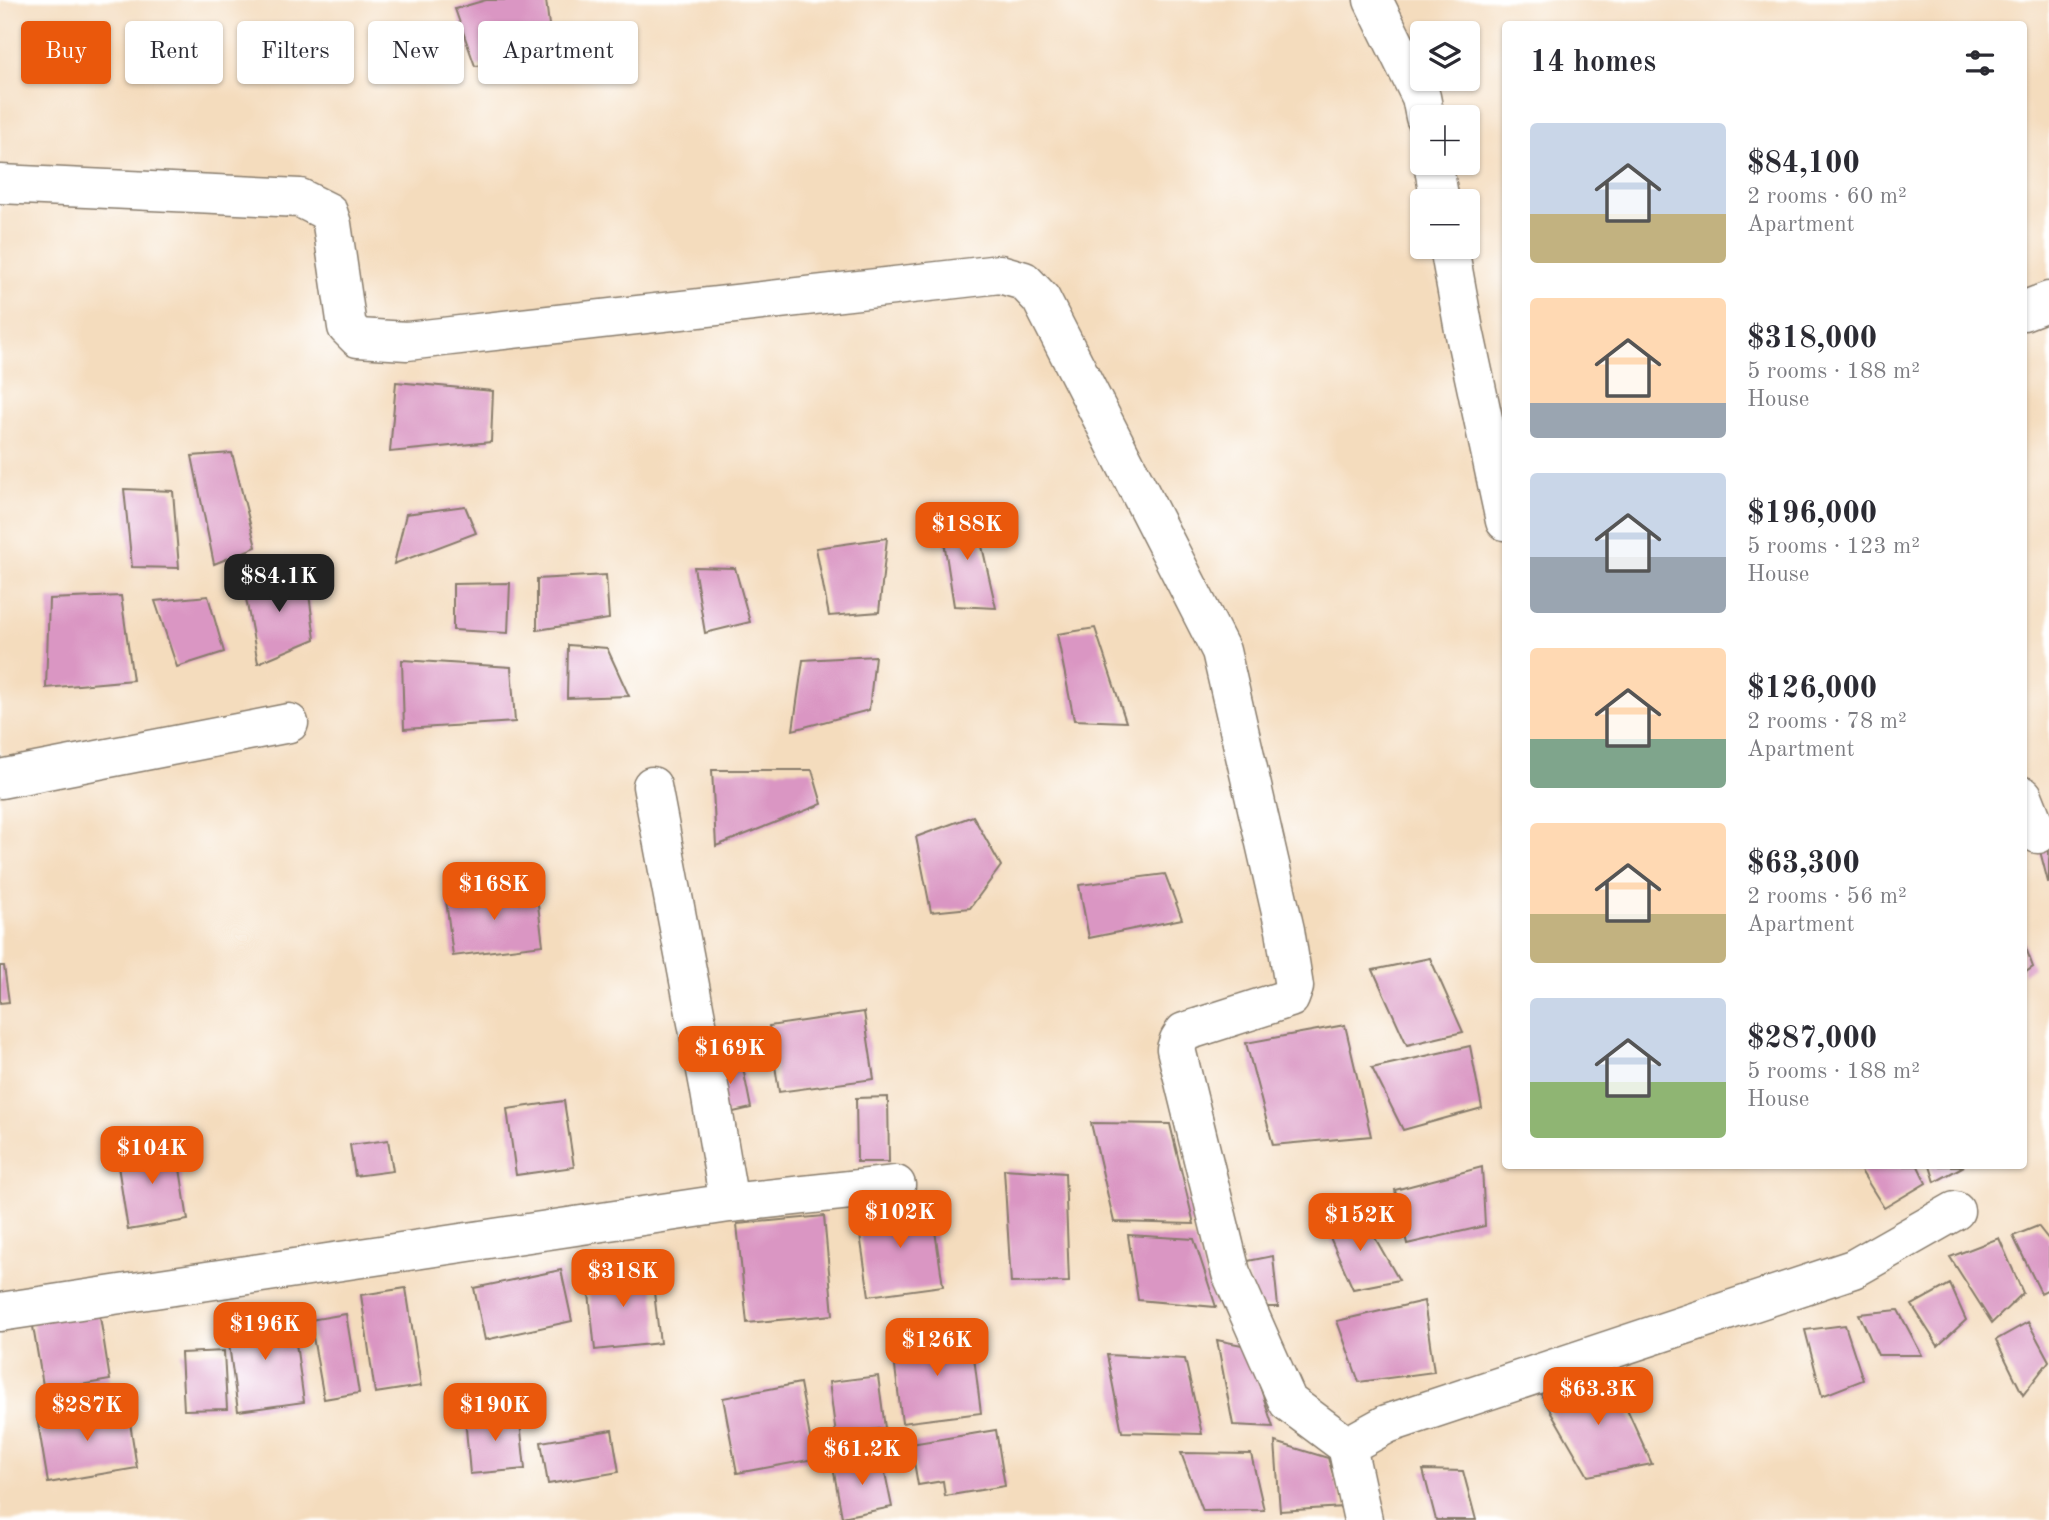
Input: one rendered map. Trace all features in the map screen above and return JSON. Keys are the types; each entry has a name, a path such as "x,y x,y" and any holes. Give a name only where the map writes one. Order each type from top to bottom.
{"street":[{"path":"1373,0 1423,105"},
{"path":"0,184 300,198 328,212 346,327 358,338 407,341 1000,274 1024,281 1041,299 1221,651 1285,930 1294,987 1290,998 1184,1032 1176,1049 1231,1273 1288,1402 1347,1446 1363,1520"},
{"path":"1451,259 1502,507"},
{"path":"2027,309 2049,301"},
{"path":"0,779 289,723"},
{"path":"652,786 729,1203"},
{"path":"2027,807 2037,834"},
{"path":"0,1312 729,1203 896,1185"},
{"path":"1347,1446 1387,1424 1853,1269 1955,1212"}],"building":[{"path":"486,0 546,0 548,21 478,21 478,66 475,66 464,35 464,21 459,21 455,9"},
{"path":"396,382 493,391 491,442 390,452"},
{"path":"232,453 256,547 214,564 192,456"},
{"path":"124,489 173,491 179,568 132,567"},
{"path":"465,506 476,533 394,564 406,514"},
{"path":"940,515 975,515 996,608 954,606"},
{"path":"887,538 879,612 829,616 816,548"},
{"path":"694,567 735,568 750,622 705,633"},
{"path":"606,575 609,619 537,630 537,579"},
{"path":"242,577 307,579 315,639 258,663"},
{"path":"510,583 508,633 453,630 453,584"},
{"path":"121,596 133,680 46,688 49,599"},
{"path":"208,596 224,652 177,667 155,601"},
{"path":"1095,628 1126,722 1074,720 1057,634"},
{"path":"568,645 607,648 629,696 567,698"},
{"path":"875,656 869,710 793,730 803,660"},
{"path":"402,660 511,667 515,722 404,729"},
{"path":"712,770 812,770 822,804 716,846"},
{"path":"973,816 1001,866 970,908 931,912 916,837"},
{"path":"2049,843 2049,882 2048,882 2039,847"},
{"path":"1165,874 1182,919 1089,938 1079,885"},
{"path":"536,889 543,945 453,956 446,900"},
{"path":"2027,951 2033,967 2027,971"},
{"path":"1430,958 1463,1032 1407,1045 1373,970"},
{"path":"0,966 4,966 9,1002 0,1003"},
{"path":"864,1012 874,1079 779,1092 769,1026"},
{"path":"1345,1025 1371,1136 1273,1145 1246,1043"},
{"path":"1470,1046 1482,1108 1403,1130 1372,1068"},
{"path":"741,1058 751,1108 720,1115 709,1064"},
{"path":"888,1097 889,1162 857,1162 856,1098"},
{"path":"564,1101 574,1167 516,1175 507,1109"},
{"path":"1091,1123 1170,1124 1194,1224 1114,1222"},
{"path":"388,1140 393,1171 355,1176 350,1145"},
{"path":"176,1143 188,1220 128,1230 116,1153"},
{"path":"1482,1167 1485,1226 1407,1244 1395,1190"},
{"path":"1004,1169 1065,1173 1069,1282 1011,1283"},
{"path":"1860,1169 1919,1169 1926,1183 1884,1208"},
{"path":"1931,1169 1959,1169 1935,1182"},
{"path":"931,1203 943,1286 869,1296 857,1214"},
{"path":"1362,1215 1399,1280 1353,1289 1324,1224"},
{"path":"824,1216 833,1315 747,1323 737,1224"},
{"path":"2038,1226 2049,1240 2049,1289 2041,1293 2013,1236"},
{"path":"1128,1235 1194,1239 1216,1307 1138,1300"},
{"path":"1999,1238 2023,1293 1992,1323 1950,1257"},
{"path":"1273,1256 1278,1307 1258,1307 1243,1262"},
{"path":"651,1267 660,1343 595,1350 587,1274"},
{"path":"561,1270 572,1321 485,1340 474,1288"},
{"path":"1950,1284 1966,1320 1938,1346 1912,1305"},
{"path":"406,1288 421,1386 375,1393 361,1295"},
{"path":"1424,1301 1434,1372 1359,1382 1337,1321"},
{"path":"98,1304 110,1380 44,1391 31,1315"},
{"path":"1898,1310 1922,1355 1878,1355 1859,1314"},
{"path":"292,1314 304,1402 238,1411 226,1322"},
{"path":"346,1314 359,1393 324,1399 310,1320"},
{"path":"2028,1322 2049,1361 2023,1395 1996,1340"},
{"path":"1845,1325 1863,1380 1822,1396 1805,1330"},
{"path":"971,1333 981,1413 902,1423 892,1343"},
{"path":"1217,1340 1247,1346 1273,1427 1233,1425"},
{"path":"224,1351 227,1409 184,1410 181,1353"},
{"path":"1107,1355 1185,1359 1202,1434 1122,1432"},
{"path":"878,1376 885,1428 836,1435 829,1382"},
{"path":"1613,1378 1652,1464 1588,1476 1540,1393"},
{"path":"800,1383 814,1459 737,1473 723,1398"},
{"path":"127,1403 137,1468 48,1483 37,1417"},
{"path":"519,1412 525,1469 470,1474 465,1417"},
{"path":"612,1430 619,1472 548,1484 541,1442"},
{"path":"996,1430 1005,1486 945,1496 943,1481 918,1485 911,1444"},
{"path":"1275,1442 1328,1458 1343,1507 1280,1511"},
{"path":"1181,1453 1251,1454 1264,1510 1203,1511"},
{"path":"882,1458 892,1507 842,1517 833,1467"},
{"path":"1423,1470 1463,1471 1476,1520 1436,1520"}]}
